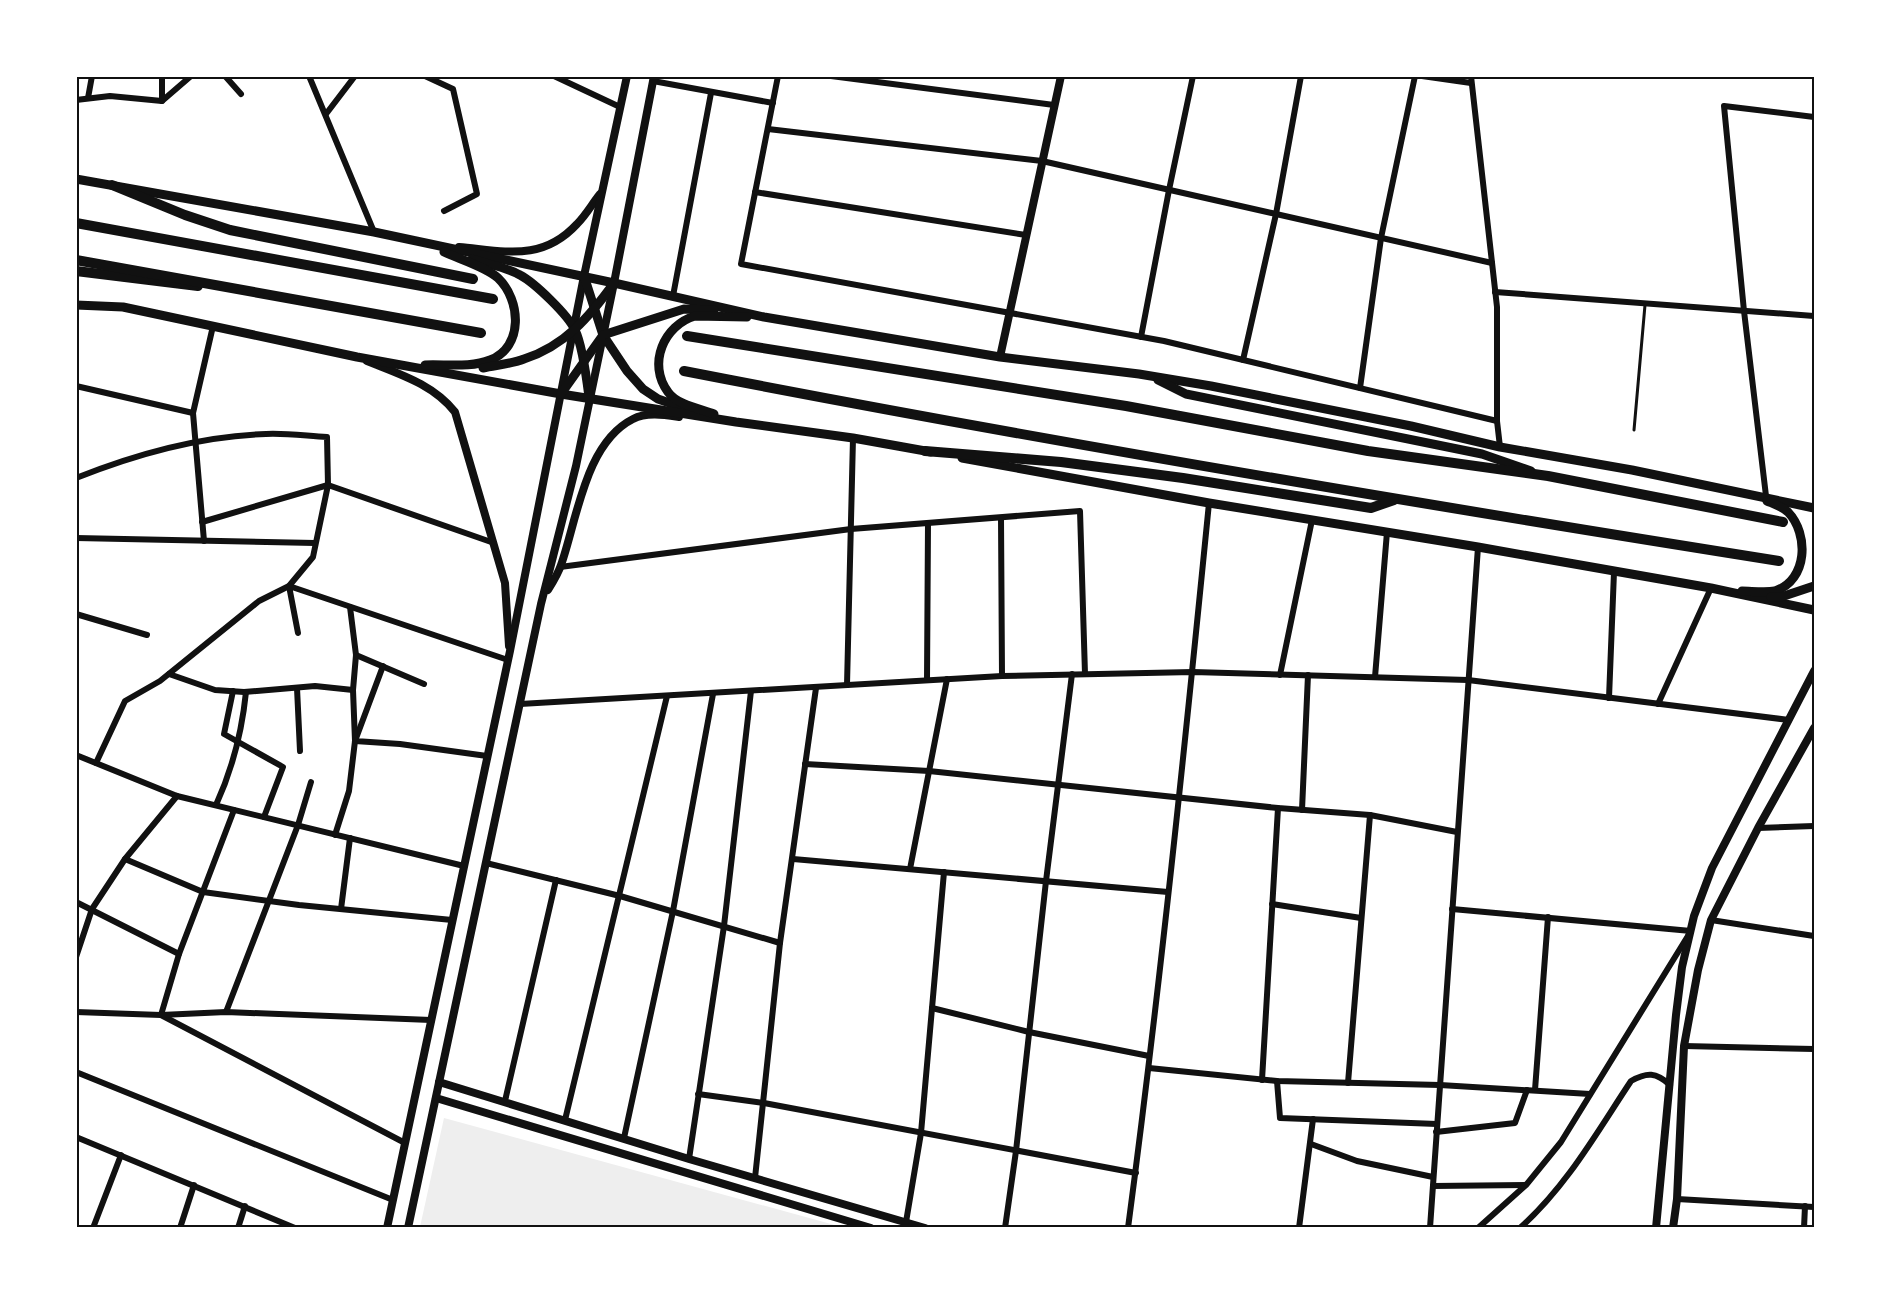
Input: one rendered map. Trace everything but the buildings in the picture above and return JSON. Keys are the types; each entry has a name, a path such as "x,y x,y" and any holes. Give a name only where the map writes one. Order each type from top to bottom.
{"highway":[{"path":"112,185 230,230 473,279"},
{"path":"76,223 493,299"},
{"path":"76,260 481,333"},
{"path":"76,271 275,296"},
{"path":"687,336 1126,406 1368,451 1548,476 1783,522"},
{"path":"684,371 889,411 1395,500 1779,561"},
{"path":"925,451 1061,462 1183,478 1371,508 1395,500"}],"main road":[{"path":"387,1227 509,655 584,276 627,76"},
{"path":"408,1227 541,604 576,466 615,283 653,79"},
{"path":"76,179 374,232 764,317"},
{"path":"428,244 527,252 543,248 561,239 578,224 602,192"},
{"path":"428,244 519,273 538,287 575,329 589,397"},
{"path":"405,365 477,364 490,360 506,347 514,328 515,306 508,289 496,276 428,244"},
{"path":"584,276 603,335 627,371 643,389 658,399 674,405 736,422"},
{"path":"405,365 479,369 524,360 557,345 594,311 615,283"},
{"path":"76,299 357,357 561,394 853,438 1209,504 1478,547 1711,588 1815,610"},
{"path":"76,305 123,307"},
{"path":"561,394 603,335 684,309 703,309 764,317 1000,357 1148,375 1212,386 1411,426 1500,447 1766,496 1802,506 1815,506"},
{"path":"736,422 680,402 668,394 660,372 660,352 672,329 687,318 695,316 764,317"},
{"path":"1148,375 1186,394 1482,454 1548,476"},
{"path":"541,604 560,567 586,481 599,450 615,433 633,418 657,415 736,422"},
{"path":"1721,590 1774,591 1790,581 1799,568 1803,549 1800,530 1787,512 1747,493"},
{"path":"1802,506 1815,514"},
{"path":"1738,594 1781,597 1815,586"},
{"path":"1656,1227 1682,967 1694,916 1712,868 1815,671"},
{"path":"1673,1227 1677,1199 1684,1046 1698,970 1711,920 1758,828 1815,728"}],"street":[{"path":"88,98 92,76"},
{"path":"162,76 162,101"},
{"path":"76,100 110,96 162,101 191,76"},
{"path":"225,76 241,94"},
{"path":"309,76 374,232"},
{"path":"326,114 355,76"},
{"path":"425,76 453,89 477,194 444,211"},
{"path":"554,76 620,107"},
{"path":"778,76 741,264 1141,337 1497,421"},
{"path":"831,76 1054,105"},
{"path":"1000,357 1061,76"},
{"path":"1141,337 1193,76"},
{"path":"1243,360 1276,214 1301,76"},
{"path":"1360,388 1381,238 1415,76"},
{"path":"1422,76 1471,80 1495,292 1497,421 1500,447"},
{"path":"653,79 711,93 773,103"},
{"path":"673,296 711,93"},
{"path":"1766,496 1744,310 1724,106 1815,117"},
{"path":"768,129 1042,161 1492,263"},
{"path":"755,192 1026,235"},
{"path":"1495,292 1815,316"},
{"path":"204,541 193,413 213,326"},
{"path":"290,586 509,655 504,583 455,412 436,392 422,384 357,357"},
{"path":"76,386 193,413"},
{"path":"76,478 122,460 195,442 266,434 327,437 328,484 313,557 290,586 259,602 160,681 125,701 96,763"},
{"path":"847,686 853,438"},
{"path":"202,522 328,484 494,543"},
{"path":"1128,1227 1149,1068 1193,672 1209,504"},
{"path":"560,567 851,529 1080,511 1085,674"},
{"path":"1001,518 1002,676"},
{"path":"1280,675 1312,520"},
{"path":"927,680 928,524"},
{"path":"1375,677 1387,532"},
{"path":"76,538 315,543"},
{"path":"1430,1227 1478,547"},
{"path":"1609,698 1614,572"},
{"path":"290,586 298,633"},
{"path":"1658,704 1711,588"},
{"path":"335,835 349,791 355,741 353,690 356,655 351,607"},
{"path":"76,614 147,635"},
{"path":"356,655 424,684"},
{"path":"355,741 383,666"},
{"path":"520,704 1002,676 1193,672 1468,680 1789,720"},
{"path":"169,674 215,690 246,692 315,686 353,690"},
{"path":"1005,1227 1072,674"},
{"path":"1302,810 1308,675"},
{"path":"910,869 946,679"},
{"path":"297,688 300,751"},
{"path":"755,1178 780,943 816,688"},
{"path":"233,691 224,734 283,767 264,817"},
{"path":"689,1159 724,926 751,691"},
{"path":"216,805 226,782 243,721 246,692"},
{"path":"624,1138 673,911 713,694"},
{"path":"565,1120 667,696"},
{"path":"355,741 400,744 487,756"},
{"path":"76,755 177,796 464,866"},
{"path":"806,764 929,771 1278,808 1370,815 1457,832"},
{"path":"226,1012 298,825 311,782"},
{"path":"76,957 92,909 125,859 177,796"},
{"path":"1262,1080 1278,808"},
{"path":"161,1015 179,954 234,810"},
{"path":"1348,1083 1370,815"},
{"path":"1758,828 1815,826"},
{"path":"341,909 350,838"},
{"path":"125,859 203,892 453,920"},
{"path":"793,859 1167,892"},
{"path":"486,863 620,896 780,943"},
{"path":"906,1222 921,1133 944,872"},
{"path":"505,1101 556,880"},
{"path":"76,902 179,954"},
{"path":"1272,904 1361,918"},
{"path":"1452,909 1691,931 1561,1142 1526,1185 1478,1227"},
{"path":"1535,1090 1548,917"},
{"path":"1711,920 1815,936"},
{"path":"932,1008 1029,1032 1149,1056"},
{"path":"76,1012 161,1015 226,1012 431,1020"},
{"path":"161,1015 405,1143"},
{"path":"1684,1046 1815,1049"},
{"path":"1149,1068 1277,1081 1440,1085 1590,1094"},
{"path":"76,1072 393,1200"},
{"path":"1520,1227 1546,1202 1575,1168 1631,1081 1641,1075 1652,1073 1660,1076 1670,1085"},
{"path":"1277,1081 1280,1118 1437,1124"},
{"path":"439,1082 689,1159 925,1227"},
{"path":"1436,1132 1515,1123 1527,1090"},
{"path":"698,1094 764,1103 1136,1173"},
{"path":"436,1098 871,1227"},
{"path":"1299,1227 1313,1119"},
{"path":"76,1137 295,1227"},
{"path":"1311,1144 1357,1161 1433,1177"},
{"path":"640,1159 650,1156 651,1150 648,1145"},
{"path":"669,1167 663,1162 663,1157 675,1154"},
{"path":"93,1227 121,1155"},
{"path":"180,1227 194,1185"},
{"path":"1432,1186 1526,1185"},
{"path":"1677,1199 1815,1207"},
{"path":"238,1227 245,1206"},
{"path":"1804,1227 1805,1206"}],"lane":[{"path":"1634,430 1645,303"}],"shaded area":[{"path":"444,1118 842,1227 420,1227"}]}
